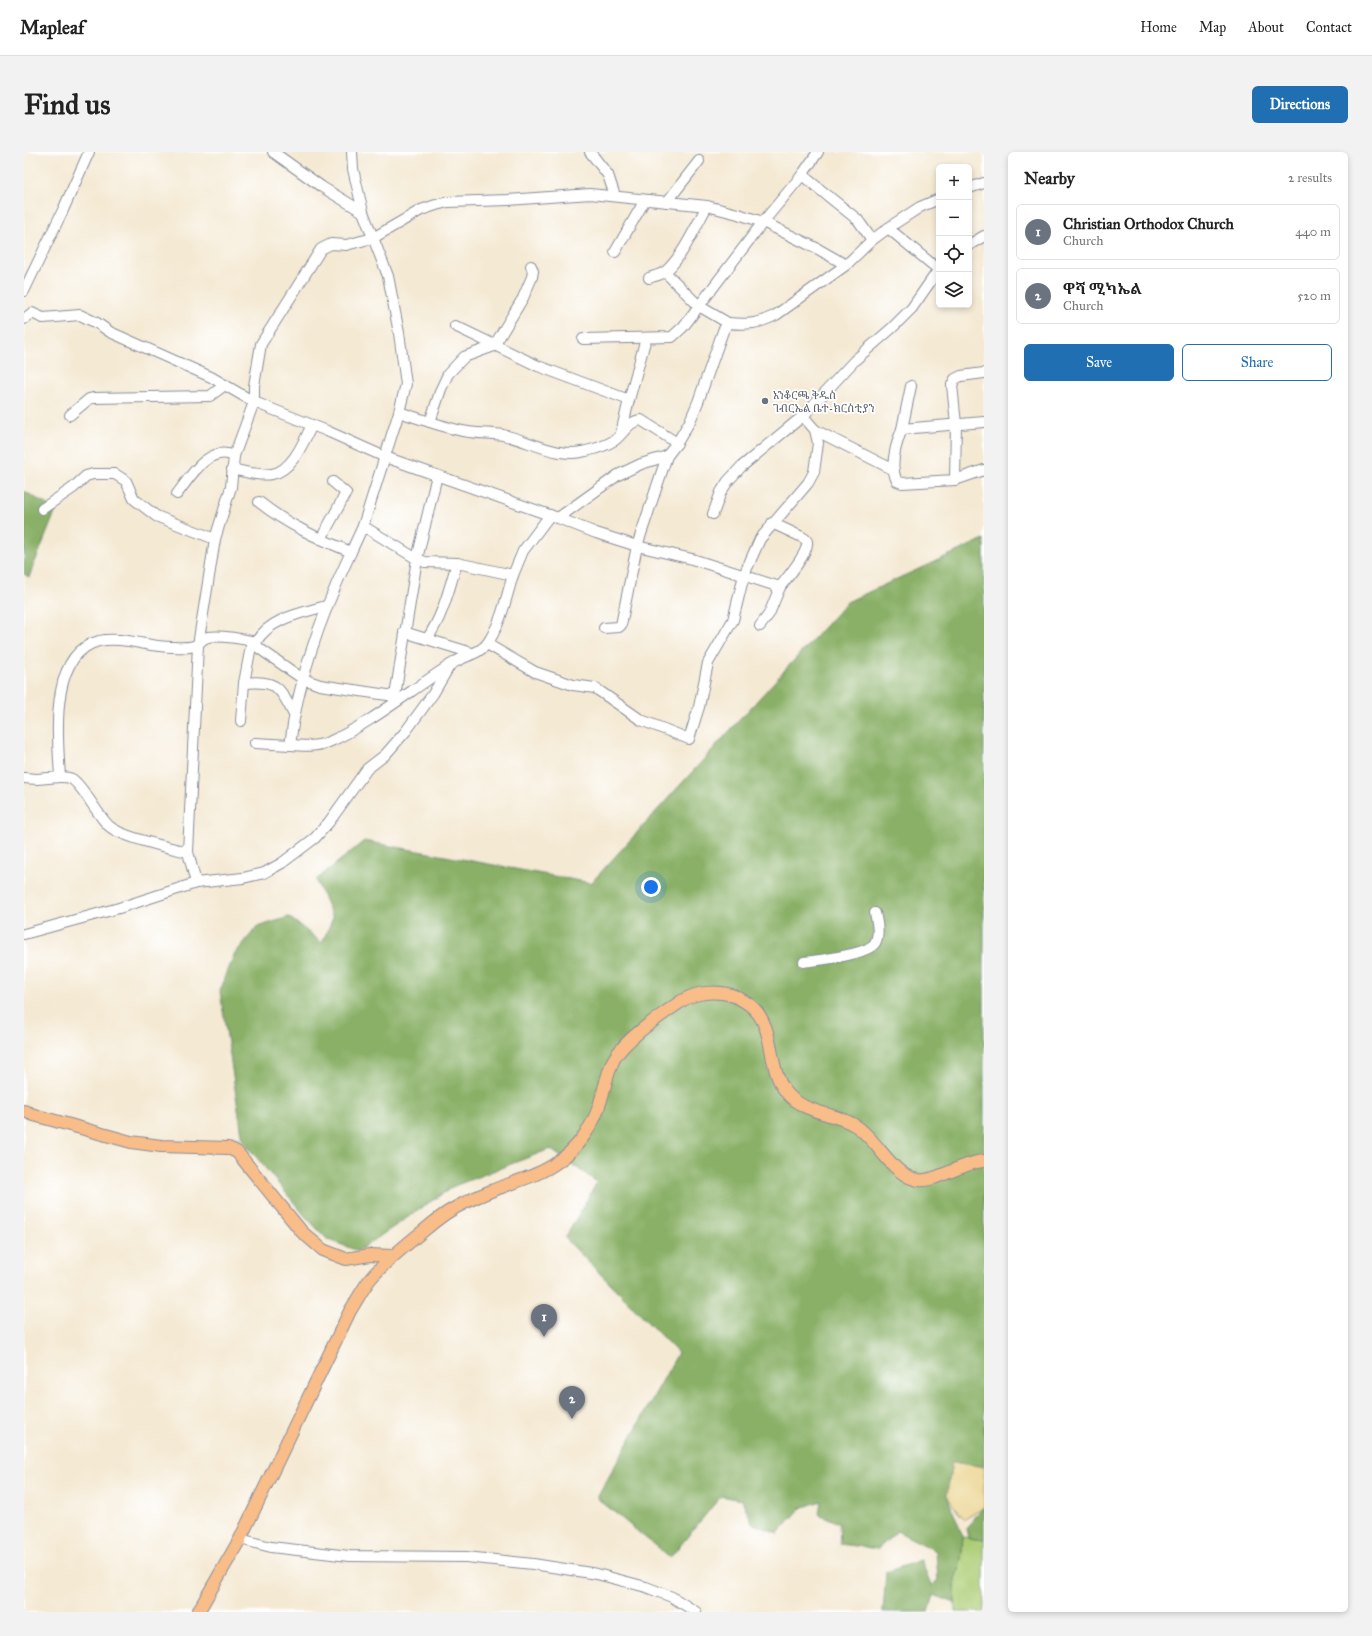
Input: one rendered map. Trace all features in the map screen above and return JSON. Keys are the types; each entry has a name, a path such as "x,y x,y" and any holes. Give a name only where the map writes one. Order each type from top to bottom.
{"main road":[{"path":"198,1612 240,1539 350,1311 371,1278 393,1256 447,1212 492,1191 543,1171 560,1160 578,1143 588,1128 598,1110 609,1071 615,1058 624,1046 633,1037 682,1001 705,993 725,993 737,997 754,1009 764,1020 780,1080 784,1090 792,1099 804,1106 854,1124 867,1134 893,1165 905,1176 919,1180 935,1178 968,1163 984,1160"},
{"path":"24,1110 34,1115 131,1142 160,1146 228,1148 237,1152 302,1232 323,1250 346,1259 370,1255 393,1256"}],"street":[{"path":"24,291 89,152"},
{"path":"273,152 322,187 363,212"},
{"path":"290,745 293,713 326,606 363,526 399,412 406,384 399,333 388,276 363,212 353,169 352,152"},
{"path":"590,152 608,176 615,196"},
{"path":"583,338 672,337 683,327 763,222 802,175 818,152"},
{"path":"667,202 699,161"},
{"path":"802,175 858,220 872,240"},
{"path":"972,187 984,182"},
{"path":"196,883 188,852 198,644 214,539 231,487 234,456 254,402 254,386 261,344 321,249 331,244 346,245 373,238 421,210 448,202 508,200 571,194 615,196 707,206 738,214 763,222 818,249 846,265"},
{"path":"615,252 645,200"},
{"path":"664,272 699,306 728,323 751,325 765,321 825,281 846,265 872,240 888,228 920,207 937,200"},
{"path":"649,278 664,272 681,252 707,206"},
{"path":"888,228 936,268"},
{"path":"972,243 984,236"},
{"path":"430,422 441,389 448,374 464,356 494,346 523,298 532,277 531,266"},
{"path":"714,514 721,492 741,467 803,416 855,360 892,328 912,308 938,272"},
{"path":"24,319 32,313 43,318 80,315 110,332 211,377 254,402 312,424 385,457 554,516 596,533 636,546 692,559 780,587"},
{"path":"604,628 619,627 621,625 636,546 667,456 690,421 722,331 728,323"},
{"path":"455,326 538,366 629,400"},
{"path":"622,433 629,400 646,338"},
{"path":"955,480 956,424 952,384 955,379 961,376 984,373"},
{"path":"70,415 89,399 93,398 210,396 225,385"},
{"path":"911,386 902,429 894,452 894,476 897,481 902,483 955,480 984,470"},
{"path":"399,412 458,430 504,436 559,452 568,453 586,451 614,440 636,420 641,420 677,442"},
{"path":"803,416 815,430 894,470"},
{"path":"902,429 984,422"},
{"path":"232,469 259,474 272,474 280,472 299,451 312,424"},
{"path":"487,644 535,672 573,685 595,688 642,720 689,739 699,707 708,663 733,620 744,575 760,540 772,523 808,483 814,472 818,443 815,430"},
{"path":"177,494 205,461 216,454 223,453 234,456"},
{"path":"255,743 318,745 328,742 355,728 394,699 450,665 482,649 487,644 502,613 513,576 523,551 554,516 618,475 641,464 667,456"},
{"path":"42,509 73,488 86,476 93,474 115,474 126,481 134,499 156,516 214,539"},
{"path":"394,699 417,559 437,475"},
{"path":"321,539 346,493 333,482"},
{"path":"259,502 277,516 321,539 351,552"},
{"path":"760,626 769,614 780,587 796,566 808,543 807,540 802,537 772,523"},
{"path":"363,526 417,559 425,562 457,563 513,576"},
{"path":"427,639 444,607 457,563"},
{"path":"241,721 244,683 254,642 285,618 326,606"},
{"path":"404,632 472,653"},
{"path":"60,777 58,731 59,705 62,687 68,668 83,649 98,642 109,640 164,647 186,647 198,644 204,638 210,636 254,642 260,649 303,679 320,685 394,699"},
{"path":"24,934 119,908 196,883 243,878 264,873 282,862 315,838 342,806 367,769 385,754 406,731 433,694 450,665"},
{"path":"244,683 266,682 274,686 284,694 293,713"},
{"path":"24,778 67,777 76,782 108,825 115,831 159,845 188,852"},
{"path":"804,962 837,958 868,949 874,943 878,933 875,913"},
{"path":"240,1539 271,1547 349,1556 466,1557 533,1564 597,1574 646,1587 672,1597 696,1612"}],"green space":[{"path":"24,491 56,510 29,577 24,574"},
{"path":"984,539 984,1467 952,1462 947,1496 963,1537 961,1561 955,1579 955,1603 934,1595 929,1612 883,1612 886,1572 921,1560 931,1586 938,1580 936,1551 897,1531 878,1549 840,1544 839,1523 819,1514 821,1501 801,1508 778,1533 753,1524 742,1500 721,1496 670,1558 597,1498 678,1353 565,1238 597,1182 550,1149 454,1186 358,1251 327,1239 305,1216 243,1141 220,991 234,955 257,927 289,917 322,943 333,918 316,880 364,841 591,883 847,602"},
{"path":"984,1507 984,1540 968,1538 966,1528"},
{"path":"963,1537 984,1540 984,1612 955,1612 955,1579 961,1561"}],"sand":[{"path":"952,1462 984,1467 984,1506 965,1519 947,1496"}],"place":[{"name":"አንቆርጫ ቅዱስ ገብርኤል ቤተ-ክርስቲያን","path":"765,401"},
{"name":"Christian Orthodox Church","path":"544,1337"},
{"name":"ዋሻ ሚካኤል","path":"572,1419"}]}
